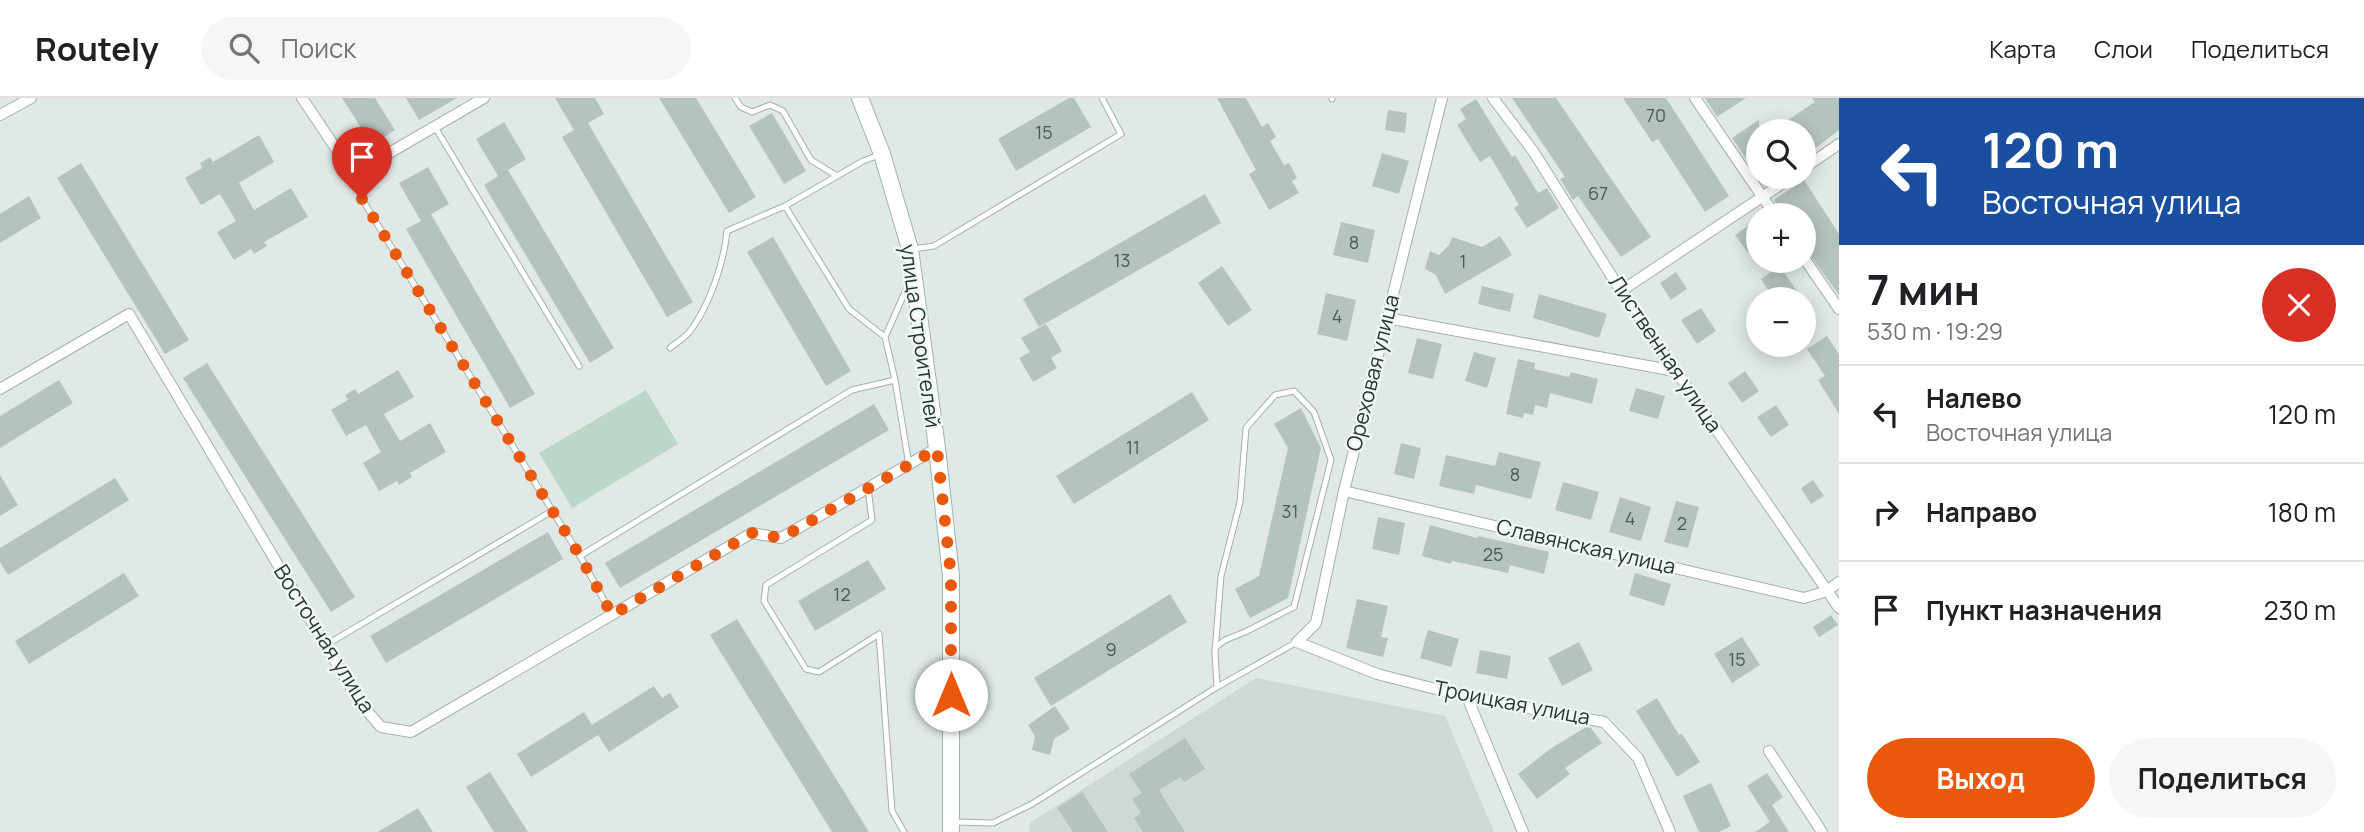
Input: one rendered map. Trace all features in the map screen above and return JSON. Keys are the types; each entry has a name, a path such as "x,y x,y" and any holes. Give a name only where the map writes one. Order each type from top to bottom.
{"main road":[{"name":"улица Строителей","path":"860,98 882,154 910,249 937,449 951,576 951,827"}],"street":[{"path":"0,115 31,98"},
{"path":"302,98 353,174 484,98"},
{"name":"Ореховая улица","path":"1297,642 1316,623 1344,491 1442,98"},
{"name":"Лиственная улица","path":"1493,98 1533,151 1675,371 1839,608"},
{"path":"1695,98 1767,203"},
{"path":"1816,160 1839,144"},
{"path":"1622,291 1775,189"},
{"path":"1814,273 1839,309"},
{"name":"Восточная улица","path":"0,389 129,314 360,703 381,727 411,732 752,533 781,538 937,449"},
{"path":"1387,318 1675,371"},
{"name":"Славянская улица","path":"1344,491 1804,598 1827,591"},
{"path":"1827,591 1839,582"},
{"name":"Троицкая улица","path":"1297,642 1377,674 1467,697 1604,722 1638,758 1670,832"},
{"path":"1467,697 1523,832"},
{"path":"1769,751 1822,832"}],"lane":[{"path":"736,98 741,107 752,112 769,105 783,111 811,160 837,176"},
{"path":"910,249 934,246 1121,134 1101,98"},
{"path":"435,127 579,366"},
{"path":"670,348 690,331 707,299 724,257 727,231 785,206 882,154"},
{"path":"362,199 580,556 612,615"},
{"path":"785,206 849,309 885,337"},
{"path":"909,465 885,337 913,274"},
{"path":"580,556 852,390 895,380"},
{"path":"1217,646 1294,607 1331,460 1314,412 1294,391 1275,395 1246,428 1240,502 1220,576 1215,652 1217,687"},
{"path":"868,488 872,520 766,585 764,601 806,669 819,672 879,634 892,811 904,832"},
{"path":"326,645 552,511"},
{"path":"951,827 993,823 1032,804 1217,687 1297,642"}],"shaded area":[{"path":"1256,678 1445,716 1494,832 1029,832 1030,823"}],"green space":[{"path":"646,390 678,444 572,508 539,453"}],"building":[{"path":"342,98 375,98 395,130 372,145"},
{"path":"406,98 457,98 419,120"},
{"path":"555,98 595,98 604,114 588,123 693,302 667,317 562,137 574,130"},
{"path":"659,98 696,98 756,197 729,213"},
{"path":"1069,98 1074,98 1091,127 1016,171 998,139"},
{"path":"1217,98 1246,98 1262,127 1268,123 1276,137 1270,141 1284,165 1289,163 1297,178 1292,181 1299,193 1269,210 1249,174 1256,170"},
{"path":"1512,98 1556,98 1651,237 1621,257 1578,196 1573,200 1560,179 1565,177"},
{"path":"1623,98 1666,98 1729,196 1705,212 1658,139 1652,142"},
{"path":"1705,98 1746,98 1717,117"},
{"path":"1812,98 1839,98 1839,130 1816,148 1816,119 1789,119 1815,102"},
{"path":"1476,99 1538,193 1547,188 1559,208 1527,228 1514,208 1519,205 1490,156 1480,162 1457,125 1466,119 1460,109"},
{"path":"1388,110 1407,113 1405,133 1385,130"},
{"path":"772,113 806,171 784,184 749,126"},
{"path":"504,122 526,159 508,170 614,348 590,363 484,185 498,176 476,139"},
{"path":"1746,129 1746,158 1732,138"},
{"path":"259,135 274,162 239,183 254,210 291,188 308,217 264,242 267,246 254,254 251,249 234,260 217,232 236,221 220,194 201,205 185,178 202,168 200,163 210,157 213,162"},
{"path":"1382,153 1409,161 1399,194 1372,186"},
{"path":"81,163 189,340 165,354 57,178"},
{"path":"428,167 449,204 431,214 535,394 510,408 406,229 421,221 399,183"},
{"path":"1790,189 1810,189 1839,234 1839,295 1816,263 1816,203 1776,203 1774,200"},
{"path":"1205,194 1221,223 1039,327 1023,299"},
{"path":"29,196 41,218 0,243 0,214"},
{"path":"1341,222 1375,230 1368,263 1333,255"},
{"path":"1746,227 1746,251 1735,235"},
{"path":"1500,236 1512,255 1445,294 1436,275 1425,269 1430,251 1439,255 1449,245 1452,237 1482,247"},
{"path":"773,237 851,371 826,386 747,252"},
{"path":"1222,266 1252,310 1228,326 1198,283"},
{"path":"1676,272 1687,289 1671,300 1660,283"},
{"path":"1770,273 1785,273 1795,287 1766,287 1761,279"},
{"path":"1482,286 1514,294 1510,312 1478,304"},
{"path":"1326,293 1356,300 1347,341 1317,334"},
{"path":"1539,294 1607,314 1599,338 1533,318"},
{"path":"1701,308 1716,331 1697,344 1681,320"},
{"path":"1046,324 1062,351 1051,358 1057,368 1033,382 1019,358 1030,352 1021,338"},
{"path":"1827,336 1839,354 1839,414 1818,380 1825,376 1812,357 1816,357 1816,343"},
{"path":"1417,338 1442,344 1433,379 1408,373"},
{"path":"1474,352 1496,358 1487,388 1465,381"},
{"path":"1518,359 1535,363 1534,369 1569,377 1571,372 1598,379 1592,404 1550,393 1547,408 1535,405 1533,415 1524,413 1523,418 1506,414"},
{"path":"207,363 355,597 331,612 183,378"},
{"path":"398,370 414,397 384,414 400,441 430,423 446,452 410,473 412,477 399,485 397,481 379,491 363,463 381,452 366,425 346,436 331,410 348,400 345,395 355,389 358,394"},
{"path":"1745,371 1759,391 1742,403 1728,383"},
{"path":"59,380 73,403 0,448 0,416"},
{"path":"1636,388 1665,396 1658,419 1629,411"},
{"path":"1192,392 1209,420 1074,504 1056,476"},
{"path":"874,404 889,430 620,588 605,563"},
{"path":"1776,405 1789,425 1771,437 1757,417"},
{"path":"1301,408 1321,448 1288,598 1250,618 1235,589 1259,576 1288,448 1274,424"},
{"path":"1401,443 1421,448 1414,479 1394,474"},
{"path":"1499,452 1541,462 1531,499 1476,485 1474,494 1439,486 1446,455 1495,466"},
{"path":"0,475 18,505 0,516"},
{"path":"115,478 129,500 8,575 0,562 0,548"},
{"path":"1813,480 1824,496 1811,504 1801,488"},
{"path":"1563,482 1599,492 1591,520 1555,510"},
{"path":"1620,497 1651,507 1641,541 1609,532"},
{"path":"1676,501 1699,507 1688,548 1664,542"},
{"path":"1378,517 1405,523 1399,555 1372,549"},
{"path":"1430,525 1477,538 1478,536 1549,552 1544,574 1510,565 1508,573 1452,561 1451,564 1422,556"},
{"path":"548,532 563,559 386,663 370,636"},
{"path":"868,560 886,589 815,631 798,601"},
{"path":"124,573 139,596 29,664 15,641"},
{"path":"1635,573 1671,584 1664,606 1629,595"},
{"path":"1170,594 1187,622 1051,706 1034,678"},
{"path":"1357,599 1388,606 1381,637 1388,638 1383,657 1346,648"},
{"path":"1831,615 1838,625 1819,637 1813,627"},
{"path":"737,619 869,832 832,832 710,635"},
{"path":"1428,630 1459,639 1451,667 1420,658"},
{"path":"1742,637 1760,665 1732,683 1714,654"},
{"path":"1579,642 1593,670 1562,686 1548,658"},
{"path":"1480,650 1511,656 1507,679 1476,673"},
{"path":"654,686 662,698 670,693 679,707 609,752 598,735 531,777 517,754 584,712 592,725"},
{"path":"1657,698 1679,735 1682,734 1700,762 1677,777 1636,711"},
{"path":"1055,706 1070,729 1054,739 1050,755 1032,750 1035,736 1028,725"},
{"path":"1586,727 1591,728 1602,743 1565,768 1570,774 1537,799 1518,774 1550,749"},
{"path":"1185,738 1205,769 1184,782 1180,777 1159,790 1185,832 1143,832 1134,818 1141,813 1132,799 1142,793 1129,774"},
{"path":"490,772 528,832 494,832 466,787"},
{"path":"1767,773 1783,797 1772,805 1789,832 1755,832 1770,822 1747,786"},
{"path":"1711,783 1731,826 1719,832 1699,832 1683,796"},
{"path":"1082,792 1108,832 1073,832 1057,808"},
{"path":"418,808 433,832 378,832"}],"route":[{"path":"362,199 580,556 612,615 752,533 781,538 937,449 951,576 951,695"}]}
